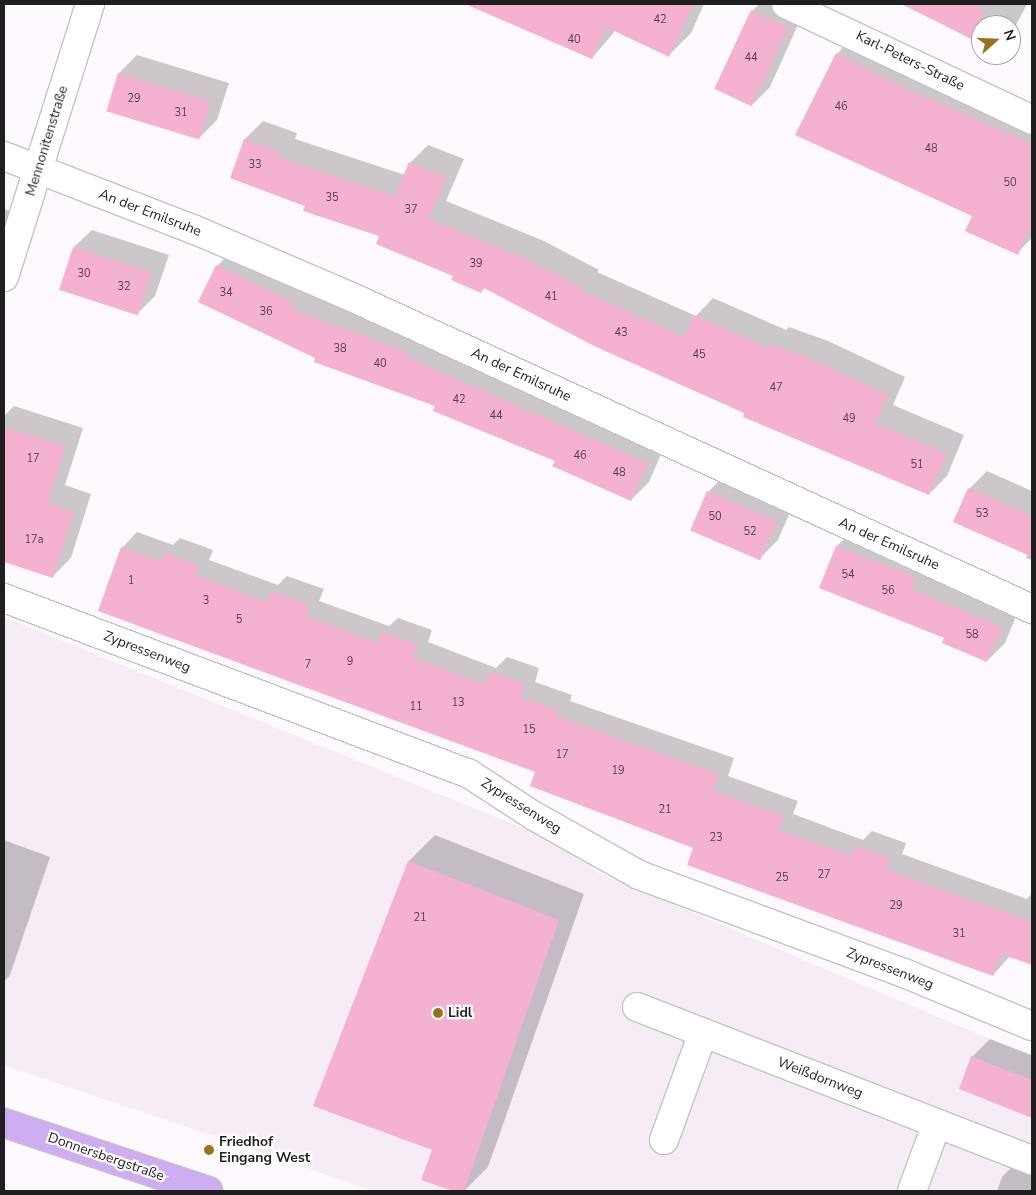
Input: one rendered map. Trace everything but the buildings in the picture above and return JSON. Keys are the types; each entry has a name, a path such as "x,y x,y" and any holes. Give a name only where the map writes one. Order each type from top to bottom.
{"main road":[{"name":"Donnersbergstraße","path":"4,1123 208,1191"}],"street":[{"name":"Mennonitenstraße","path":"4,277 90,4"},
{"name":"Karl-Peters-Straße","path":"786,4 1032,120"},
{"name":"An der Emilsruhe","path":"4,156 37,171 195,230 356,299 1032,609"},
{"name":"Zypressenweg","path":"4,598 468,773 534,816 639,875 904,973 1032,1026"},
{"name":"Weißdornweg","path":"637,1007 1032,1160"},
{"path":"664,1140 703,1033"},
{"path":"912,1191 937,1123"}],"shaded area":[{"path":"4,617 587,854 595,871 1032,1057 1032,1191 374,1191 4,1065"}],"place":[{"name":"Lidl","path":"438,1013"},
{"name":"Friedhof Eingang West","path":"209,1150"}]}
